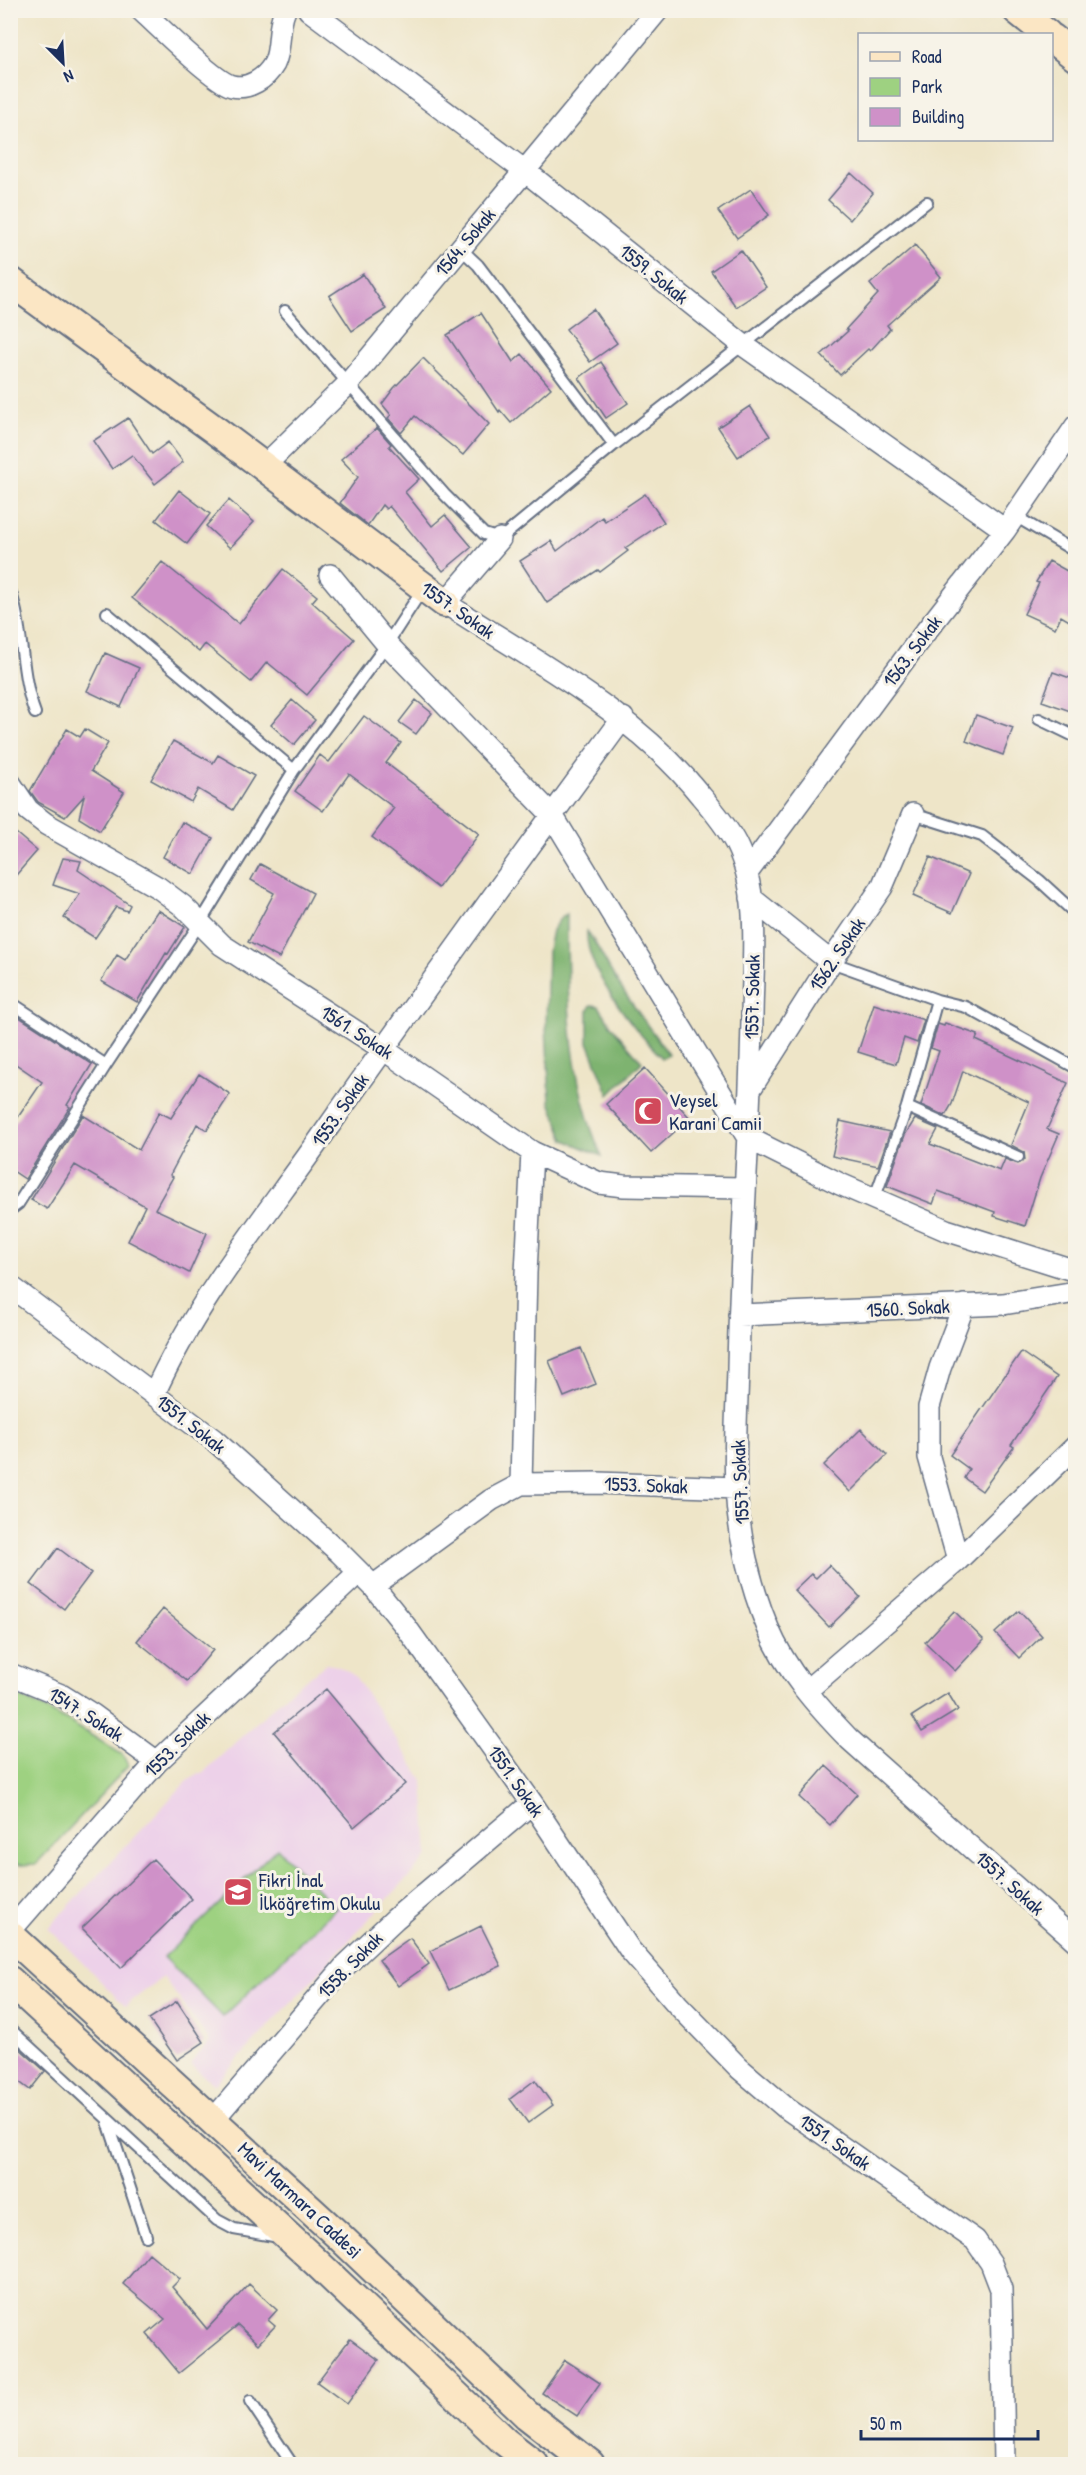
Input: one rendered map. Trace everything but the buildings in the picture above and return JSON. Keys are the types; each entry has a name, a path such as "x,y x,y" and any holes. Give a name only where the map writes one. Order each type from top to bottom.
{"street":[{"path":"141,10 221,82 242,88 260,80 276,60 280,20 285,10"},
{"name":"1559. Sokak","path":"309,10 525,171 743,345 1010,523"},
{"name":"1564. Sokak","path":"263,467 348,384 658,10"},
{"path":"1017,10 1046,33"},
{"path":"1053,39 1076,57"},
{"name":"1557. Sokak","path":"10,281 434,595 622,718 678,767 718,817 736,845 747,873 751,898 753,931 750,1089 739,1315 736,1488 746,1556 768,1628 784,1660 806,1691 849,1739 1073,1934"},
{"name":"1563. Sokak","path":"747,873 909,654 1010,523 1076,426"},
{"path":"434,595 500,539"},
{"path":"330,575 387,644 552,814 748,1138 874,1200 946,1230 1076,1271"},
{"name":"1553. Sokak","path":"154,1394 168,1361 226,1272 383,1049 622,718"},
{"name":"1561. Sokak","path":"10,783 28,810 46,824 159,888 183,906 222,945 383,1049 532,1152 599,1183 624,1186 744,1188"},
{"name":"1562. Sokak","path":"750,1089 882,887 913,814"},
{"path":"751,898 831,962"},
{"path":"521,1484 526,1273 532,1152"},
{"name":"1551. Sokak","path":"10,1286 214,1440 340,1552 366,1579 406,1627 532,1803 630,1950 739,2068 786,2108 975,2240 991,2263 1001,2289 1004,2464"},
{"name":"1560. Sokak","path":"739,1315 1003,1304 1076,1292"},
{"path":"958,1560 929,1457 929,1407 940,1368 964,1305"},
{"path":"806,1691 958,1560 1076,1446"},
{"name":"1553. Sokak","path":"10,1933 157,1762 366,1579 492,1500 521,1484 598,1482 736,1488"},
{"name":"1547. Sokak","path":"10,1674 61,1695 93,1714 157,1762"},
{"name":"1558. Sokak","path":"213,2120 346,1965 395,1919 532,1803"},
{"name":"Mavi Marmara Caddesi","path":"10,1933 340,2237 527,2415 590,2464"},
{"path":"10,1982 291,2239 504,2441 534,2464"}],"lane":[{"path":"285,312 445,495 484,534 500,539 614,445 927,202"},
{"path":"460,248 478,265 614,445"},
{"path":"1010,523 1076,552"},
{"path":"10,590 19,625 29,697 35,713"},
{"path":"10,1210 18,1204 200,923 294,770 387,644 434,595"},
{"path":"107,613 294,770"},
{"path":"1039,719 1076,737"},
{"path":"913,814 982,836 1039,880 1076,914"},
{"path":"831,962 937,1000 966,1007 1076,1068"},
{"path":"874,1200 906,1107 937,1000"},
{"path":"10,1002 106,1065"},
{"path":"906,1107 1018,1157"},
{"path":"10,2029 217,2220 234,2229 291,2239"},
{"path":"107,2120 146,2236"},
{"path":"250,2401 292,2464"}],"shaded area":[{"name":"Fikri İnal İlköğretim Okulu","path":"326,1664 338,1666 355,1676 423,1780 428,1856 214,2085 190,2064 210,2041 163,1977 125,2006 48,1928 187,1781 205,1771 288,1693"}],"green space":[{"path":"567,914 569,1007 576,1068 582,1098 602,1156 565,1140 550,1102 546,1027 548,950 552,930 561,917"},
{"path":"587,931 635,1009 669,1055 662,1058 614,999 594,963 588,947"},
{"path":"591,1005 599,1006 612,1027 642,1062 609,1095 588,1042 588,1011"},
{"path":"11,1694 55,1714 123,1755 128,1766 36,1864 21,1865 11,1862"},
{"path":"277,1848 336,1908 223,2017 164,1957"}],"place":[{"name":"Veysel Karani Camii","path":"648,1111"},
{"name":"Fikri İnal İlköğretim Okulu","path":"238,1892"}]}
